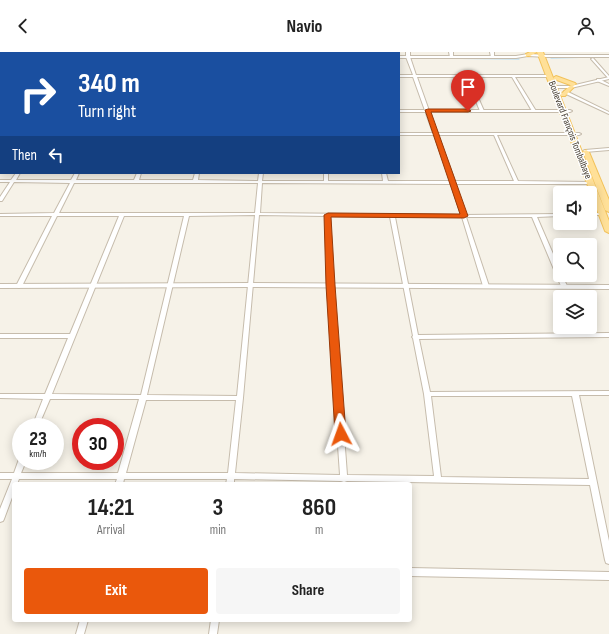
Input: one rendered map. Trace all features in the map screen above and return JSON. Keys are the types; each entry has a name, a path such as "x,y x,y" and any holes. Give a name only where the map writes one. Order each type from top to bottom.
{"main road":[{"path":"528,55 541,56"},
{"name":"Boulevard François Tombalbaye","path":"541,56 555,82 576,134 590,183 609,231"},
{"path":"555,82 573,85"},
{"name":"Boulevard François Tombalbaye","path":"555,82 564,93 567,111"},
{"path":"564,93 573,85"},
{"name":"Boulevard François Tombalbaye","path":"576,134 585,151 609,210"}],"street":[{"path":"589,52 592,58 609,78"},
{"path":"408,57 451,54 493,54 518,57 541,56"},
{"path":"518,57 528,55 592,58 609,56"},
{"path":"408,57 541,56"},
{"path":"408,57 453,183 486,286"},
{"path":"400,76 513,76 573,85 609,78"},
{"path":"467,76 482,111"},
{"path":"513,76 534,111"},
{"path":"598,80 609,85"},
{"path":"564,93 609,113"},
{"path":"400,110 567,111"},
{"path":"400,134 576,134"},
{"path":"495,134 517,183"},
{"path":"585,151 609,149"},
{"path":"0,200 17,174"},
{"path":"19,286 76,174"},
{"path":"136,181 139,174"},
{"path":"195,182 197,174"},
{"path":"230,480 240,398 261,174"},
{"path":"326,174 326,182"},
{"path":"384,174 386,183"},
{"path":"0,181 590,183"},
{"path":"0,214 258,214 392,216 553,214"},
{"path":"38,418 122,214"},
{"path":"597,214 602,214"},
{"path":"120,482 143,398 187,215"},
{"path":"328,215 330,285 344,479"},
{"path":"534,215 564,286"},
{"path":"392,216 427,394 438,480"},
{"path":"0,286 330,285 609,287"},
{"path":"415,337 609,335"},
{"path":"0,336 72,336"},
{"path":"427,394 609,394"},
{"path":"574,394 609,560"},
{"path":"0,396 240,398"},
{"path":"14,482 18,470"},
{"path":"0,476 122,475 230,480 344,479 593,482"},
{"path":"0,519 12,487"},
{"path":"412,572 609,576"},
{"path":"80,634 83,622"},
{"path":"213,634 215,622"}],"waterway":[{"path":"551,58 609,57"},
{"path":"400,58 519,59"}],"route":[{"path":"341,434 330,285 328,215 464,216 428,110 468,111"}]}
